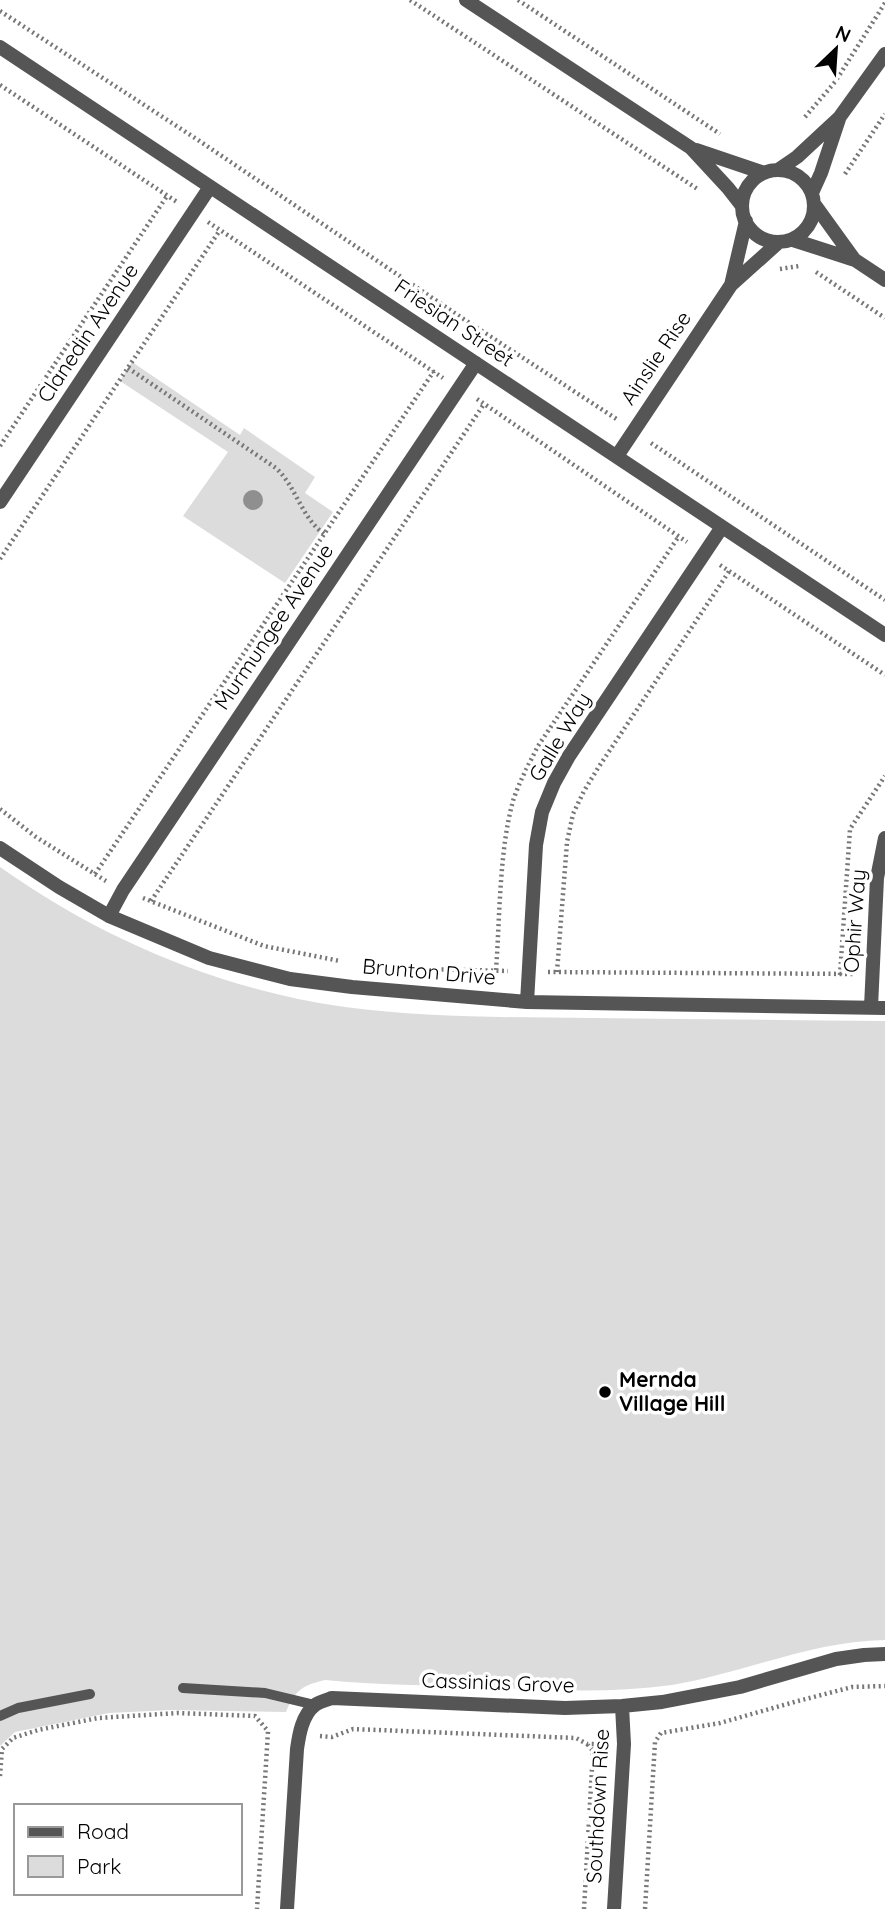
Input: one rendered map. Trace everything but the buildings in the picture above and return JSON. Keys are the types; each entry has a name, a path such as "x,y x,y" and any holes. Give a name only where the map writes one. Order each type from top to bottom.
{"street":[{"path":"466,0 691,148 728,188 751,230 759,236 769,241 786,241 855,260 885,280"},
{"name":"Friesian Street","path":"0,47 885,635"},
{"path":"744,214 744,196 755,179 797,157 839,118 885,54"},
{"path":"786,241 802,234 809,226 813,215 813,199 839,118"},
{"path":"691,148 771,172 789,172 799,176 855,260"},
{"name":"Clanedin Avenue","path":"0,502 211,187"},
{"name":"Ainslie Rise","path":"731,285 744,214"},
{"name":"Ainslie Rise","path":"617,456 731,285 786,241"},
{"name":"Murmungee Avenue","path":"109,916 123,890 476,363"},
{"name":"Galle Way","path":"527,1002 536,845 542,812 569,756 722,527"},
{"name":"Ophir Way","path":"878,1007 873,974 877,878 885,838"},
{"name":"Brunton Drive","path":"0,848 109,916 209,958 290,978 352,987 527,1002 878,1007"},
{"name":"Cassinias Grove","path":"315,1705 331,1698 565,1708 622,1706 662,1702 740,1687 836,1659 885,1654"},
{"path":"287,1909 297,1749 306,1716 315,1705"},
{"name":"Southdown Rise","path":"614,1909 624,1744 622,1706"}],"lane":[{"path":"183,1688 265,1693 315,1705"},
{"path":"0,1716 18,1707 90,1694"}],"path":[{"path":"410,0 718,202 728,188"},
{"path":"519,0 722,135"},
{"path":"800,124 835,82 885,3"},
{"path":"0,11 198,140 885,600"},
{"path":"821,173 838,185 885,114"},
{"path":"0,446 167,195"},
{"path":"0,559 220,230"},
{"path":"760,260 776,270 806,265 885,318"},
{"path":"128,368 276,468 292,486 316,528 324,534"},
{"path":"94,874 433,371"},
{"path":"151,901 484,404"},
{"path":"558,972 567,842 573,814 598,768 730,570"},
{"path":"840,975 850,829 885,776"},
{"path":"0,809 36,837 123,890 264,946 351,964"},
{"path":"416,969 873,974"},
{"path":"645,1909 655,1742 662,1733 720,1723 852,1687 885,1686"},
{"path":"0,1776 2,1749 13,1738 97,1718 178,1713 255,1716 268,1731 331,1737 353,1729 576,1738 593,1751 584,1909"},
{"path":"257,1909 268,1731"},
{"path":"587,1744 655,1742"}],"green space":[{"path":"132,362 240,435 244,428 315,477 305,493 333,512 285,583 183,516 228,452 120,381"},
{"path":"0,867 79,917 164,958 253,988 299,999 376,1011 470,1016 885,1021 885,1640 831,1646 699,1680 624,1690 552,1690 325,1680 301,1690 293,1698 286,1712 171,1710 109,1713 15,1732 0,1746"}],"place":[{"name":"Mernda Village Hill","path":"605,1392"}]}
